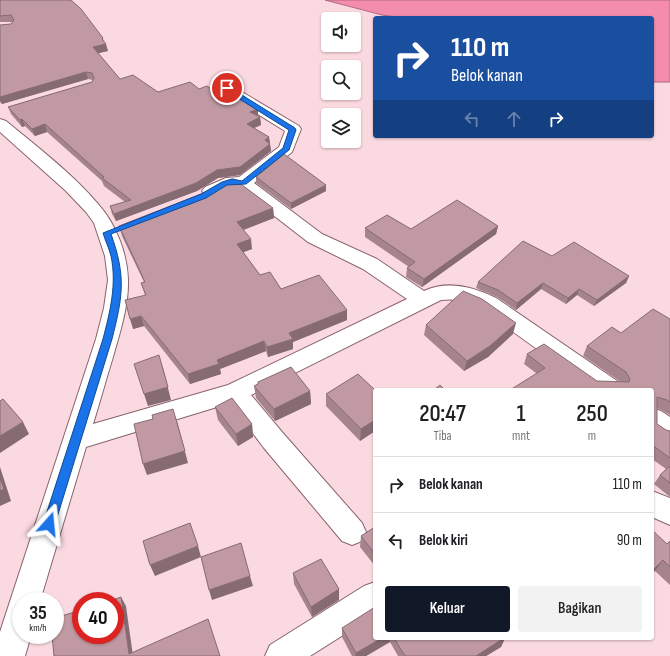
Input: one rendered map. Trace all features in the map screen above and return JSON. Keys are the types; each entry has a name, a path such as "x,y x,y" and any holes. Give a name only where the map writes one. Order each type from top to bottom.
{"street":[{"path":"227,88 293,130 286,149 243,183"},
{"path":"0,124 72,187 92,208 103,223 114,230 118,280 115,308 107,339 28,592"},
{"path":"198,198 225,184 232,182 243,183 315,238 370,264 423,300"},
{"path":"76,440 235,392 437,293 448,291 458,292 479,298 609,388"},
{"path":"235,392 273,440 352,532"},
{"path":"654,504 670,512"},
{"path":"281,656 373,598"},
{"path":"9,656 12,644"}],"shaded area":[{"path":"325,0 670,0 670,82 654,82 654,16 382,15"}],"building":[{"path":"0,0 71,0 81,9 103,38 102,39 106,44 93,47 120,79 133,75 158,92 190,82 199,89 207,86 219,94 227,91 258,109 250,112 260,117 247,124 269,137 265,140 270,144 240,167 217,170 196,183 114,214 110,206 131,200 102,178 104,177 45,124 32,129 22,119 20,120 8,107 92,82 94,78 92,73 86,72 0,97 0,25 11,24 14,20 11,15 0,16"},
{"path":"284,154 326,185 291,203 256,177"},
{"path":"234,179 273,208 237,222 251,239 237,244 260,275 270,272 281,289 319,275 347,310 289,333 293,339 267,347 264,341 217,360 219,364 188,374 141,316 130,319 125,300 146,295 141,283 145,282 119,226 209,191 229,180"},
{"path":"457,200 498,226 424,279 407,268 415,262 365,228 387,215 411,229"},
{"path":"523,241 552,256 574,242 629,276 597,300 579,289 568,298 543,283 517,303 498,290 478,282"},
{"path":"463,291 482,299 516,323 490,346 467,361 426,325"},
{"path":"653,309 670,319 670,402 657,397 657,424 670,431 670,458 654,446 654,388 513,388 545,368 527,354 544,344 597,381 629,382 630,379 626,372 587,346 612,327 621,333"},
{"path":"159,355 168,387 144,394 134,364"},
{"path":"291,367 310,391 274,409 254,386 258,384 258,382"},
{"path":"358,374 373,388 373,421 361,429 326,394"},
{"path":"232,398 252,424 236,434 215,407"},
{"path":"3,399 23,422 0,436 0,401"},
{"path":"173,409 185,451 143,464 134,424 153,419 152,415"},
{"path":"670,466 670,483 660,475"},
{"path":"0,478 4,489 0,491"},
{"path":"190,523 198,546 150,565 143,541"},
{"path":"373,528 373,551 361,536"},
{"path":"654,532 667,544 670,541 670,567 663,560 654,569"},
{"path":"241,543 250,576 209,590 201,557"},
{"path":"321,559 339,589 311,607 293,573"},
{"path":"373,608 373,640 379,640 356,653 342,628"},
{"path":"72,613 72,644 124,644 124,618 129,654 208,619 220,656 54,656 53,644 64,644 64,615"},
{"path":"395,640 501,640 476,656 405,656"}],"route":[{"path":"49,524 107,339 115,308 118,280 115,256 107,233 204,196 215,188 225,184 239,181 243,183 286,149 293,130 227,88"}]}
